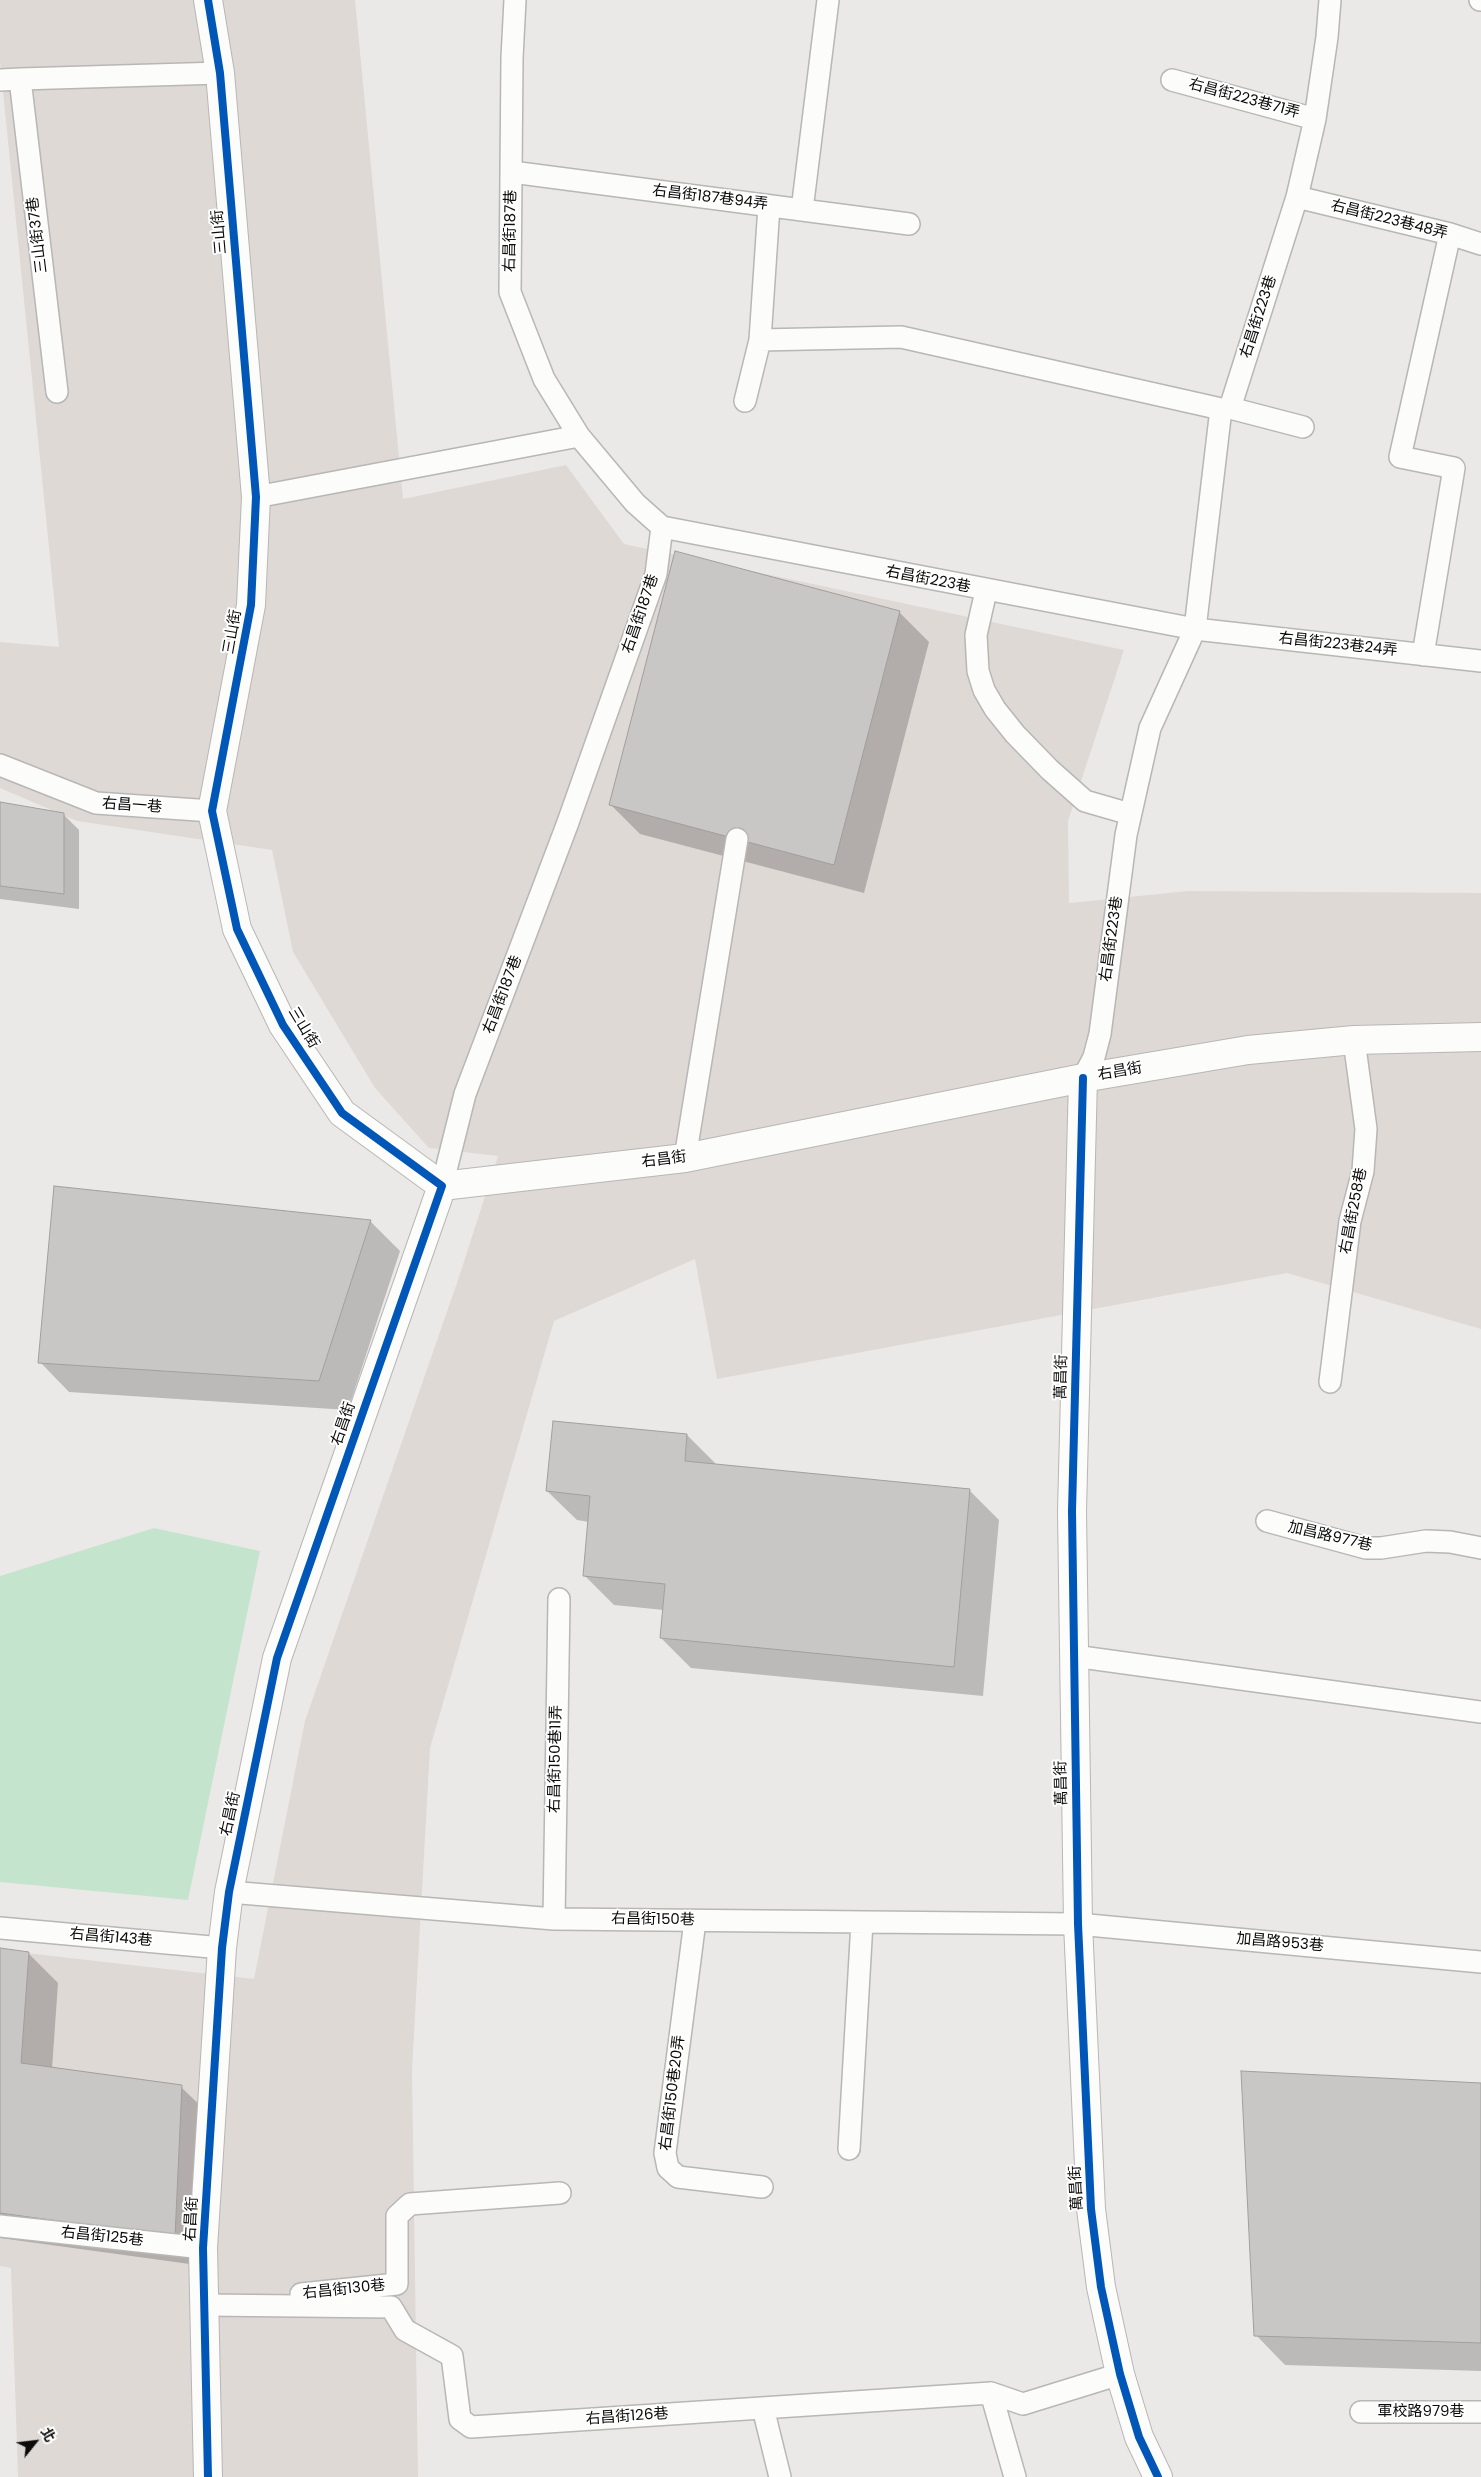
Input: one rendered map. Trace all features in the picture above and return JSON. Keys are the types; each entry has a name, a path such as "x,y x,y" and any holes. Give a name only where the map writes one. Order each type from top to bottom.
{"street":[{"name":"三山街","path":"208,0 220,73 256,497 251,605 212,812 237,929 283,1025 342,1113 442,1186"},
{"name":"右昌街","path":"208,2477 204,2248 222,1948 229,1892 277,1658 442,1186 685,1158 1083,1078 1248,1050 1354,1040 1481,1036"},
{"name":"萬昌街","path":"1083,1078 1072,1511 1078,1924 1091,2209 1101,2287 1120,2374 1139,2437 1158,2477"}],"lane":[{"name":"右昌街187巷","path":"442,1186 465,1094 567,825 656,574 662,527 635,503 579,436 544,379 510,292 512,58 515,0"},
{"path":"802,210 828,0"},
{"name":"右昌街223巷","path":"1083,1078 1094,1056 1100,1034 1130,814 1150,728 1195,629 1226,408 1297,197 1315,119 1327,37 1330,0"},
{"name":"三山街37巷","path":"57,392 10,80 220,73"},
{"name":"右昌街223巷71弄","path":"1172,80 1315,119"},
{"name":"右昌街187巷94弄","path":"512,172 909,224"},
{"name":"右昌街223巷48弄","path":"1297,197 1450,234 1481,244"},
{"path":"744,401 760,340 769,206"},
{"path":"1423,655 1454,468 1400,457 1450,234"},
{"path":"760,340 901,337 1226,408 1303,427"},
{"path":"256,497 579,436"},
{"name":"右昌街223巷","path":"662,527 986,591 1195,629"},
{"path":"986,591 976,635 978,671 984,690 995,709 1015,734 1050,770 1086,801 1130,814"},
{"name":"右昌街223巷24弄","path":"1195,629 1481,661"},
{"name":"右昌一巷","path":"0,765 96,803 212,812"},
{"path":"685,1158 737,839"},
{"name":"右昌街258巷","path":"1330,1382 1350,1222 1363,1171 1366,1129 1354,1040"},
{"name":"加昌路977巷","path":"1267,1521 1366,1548 1381,1548 1426,1541 1450,1542 1481,1548"},
{"name":"右昌街150巷11弄","path":"554,1918 559,1598"},
{"path":"1074,1656 1481,1712"},
{"name":"右昌街150巷","path":"229,1892 554,1918 1078,1924"},
{"name":"右昌街150巷20弄","path":"695,1920 665,2153 668,2168 678,2177 762,2187"},
{"path":"849,2149 862,1922"},
{"name":"加昌路953巷","path":"1078,1924 1481,1962"},
{"name":"右昌街143巷","path":"0,1928 222,1948"},
{"name":"右昌街130巷","path":"206,2305 397,2284 397,2216 410,2204 560,2193"},
{"name":"右昌街125巷","path":"0,2226 204,2248"},
{"name":"右昌街126巷","path":"206,2305 391,2307 404,2330 452,2356 460,2419 471,2427 991,2394 1023,2404 1120,2374"},
{"path":"991,2394 1015,2477"},
{"path":"764,2408 780,2477"},
{"name":"軍校路979巷","path":"1361,2412 1481,2412"}],"shaded area":[{"path":"0,0 355,0 403,499 566,465 624,544 1124,650 1068,821 1069,903 1188,891 1481,893 1481,1329 1287,1273 717,1379 695,1259 554,1321 430,1748 412,2069 418,2477 18,2477 11,2268 0,2266 0,1950 254,1979 305,1721 459,1277 498,1156 429,1148 375,1088 293,952 272,850 77,821 0,788 0,642 59,647 0,62"}],"green space":[{"path":"154,1528 260,1551 188,1900 0,1882 0,1576"}],"building":[{"path":"675,551 900,611 834,865 609,805"},
{"path":"0,802 64,813 64,894 0,886"},
{"path":"54,1186 371,1220 319,1381 38,1363"},
{"path":"553,1421 687,1434 685,1461 970,1489 954,1667 660,1638 665,1584 583,1576 590,1496 546,1491"},
{"path":"0,1948 29,1952 21,2063 182,2085 175,2237 0,2213"},
{"path":"1241,2071 1481,2083 1481,2343 1254,2336"}],"cycle path":[{"path":"208,0 220,73 256,497 251,605 212,811 237,929 283,1025 342,1113 442,1186 277,1658 229,1892 222,1948 203,2248 208,2477"},
{"path":"1083,1078 1072,1511 1078,1924 1091,2209 1101,2287 1120,2374 1139,2437 1158,2477"}]}
